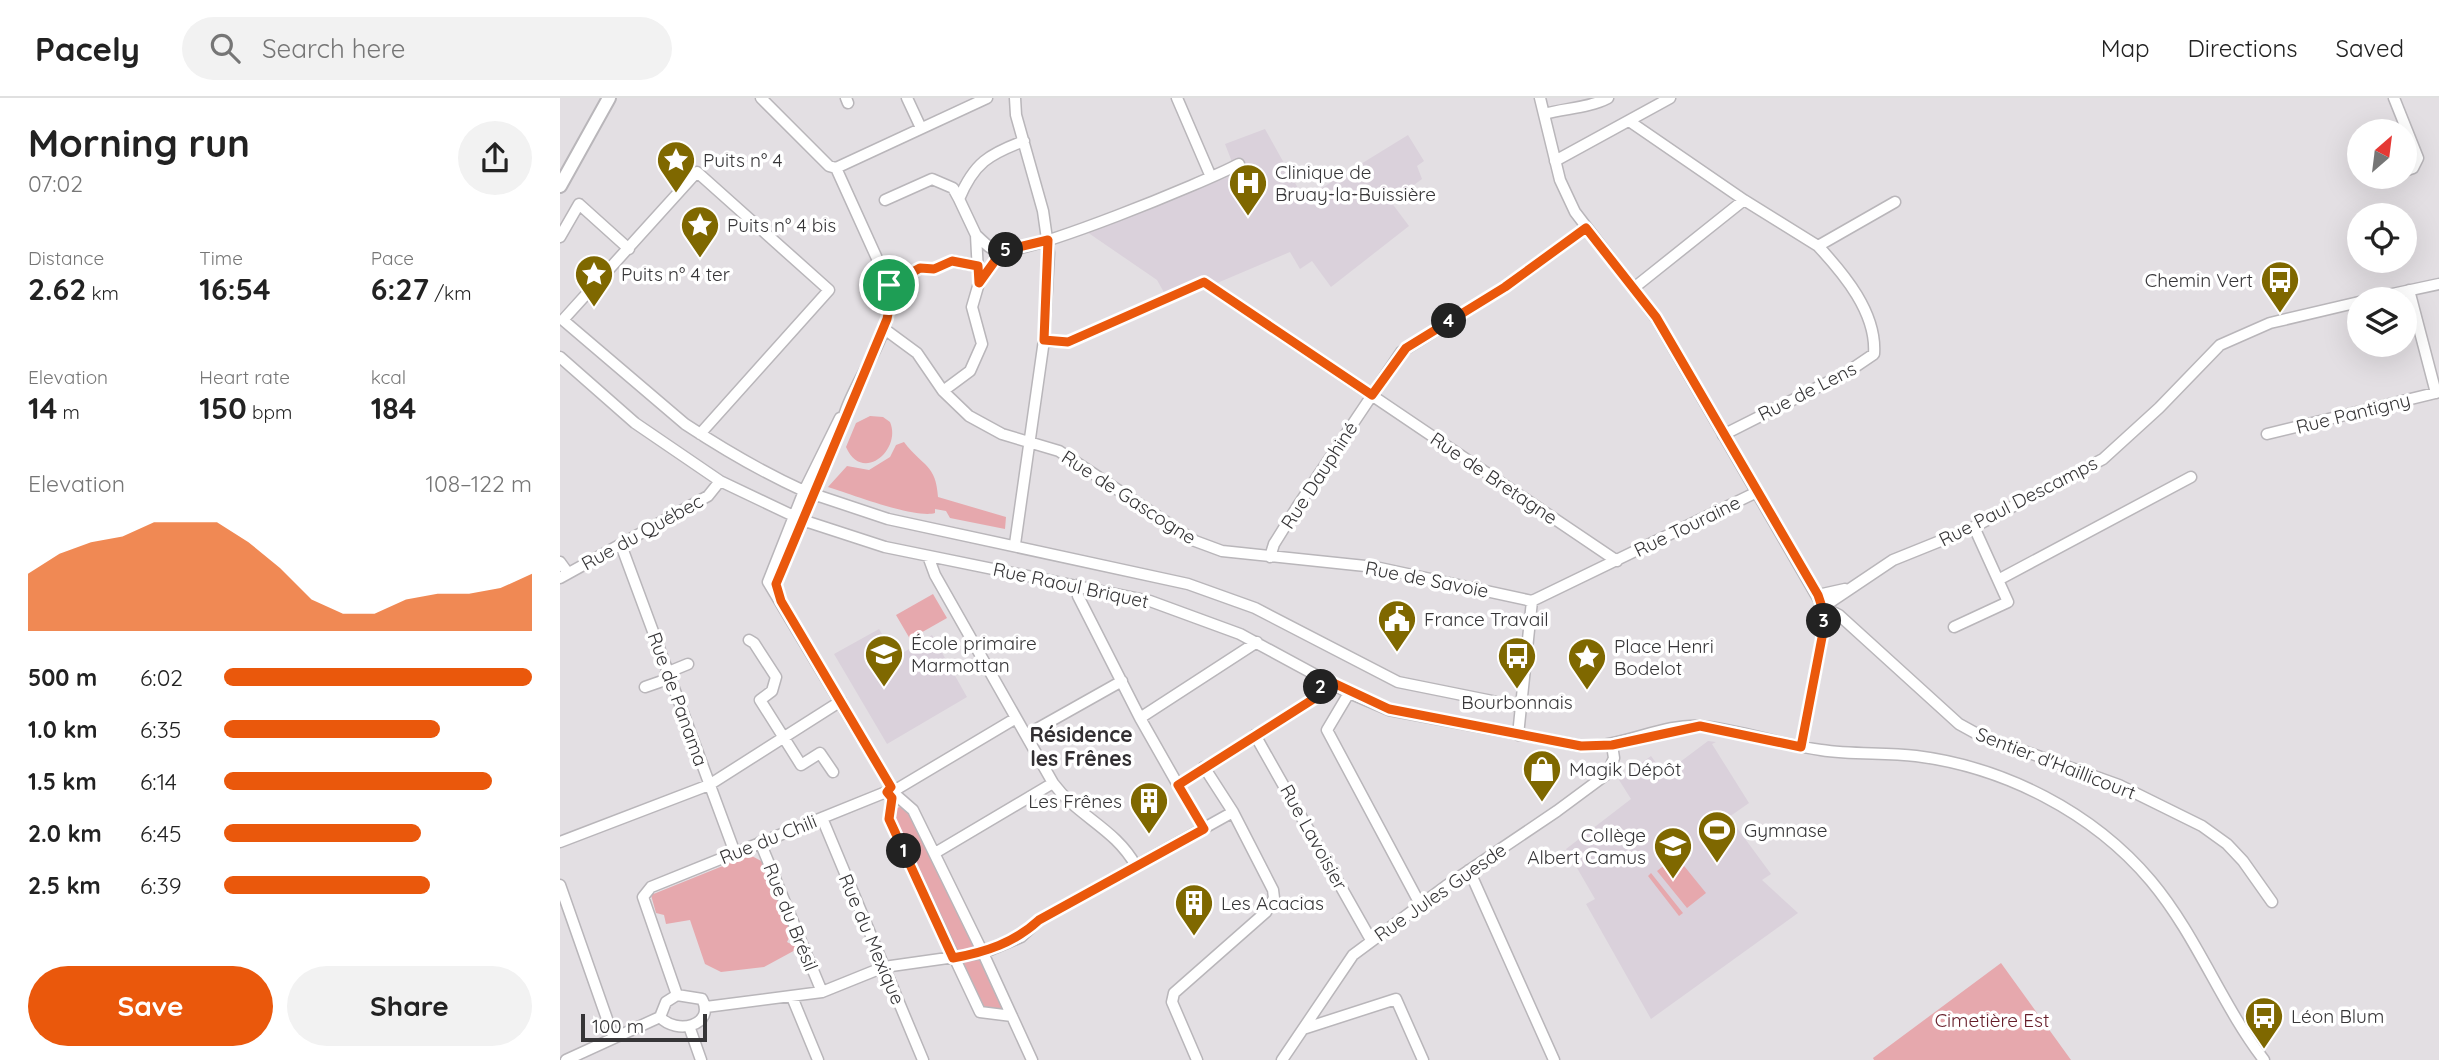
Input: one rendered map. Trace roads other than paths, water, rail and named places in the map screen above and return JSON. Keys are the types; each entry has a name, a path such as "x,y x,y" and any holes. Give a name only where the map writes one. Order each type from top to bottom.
{"main road":[{"path":"560,186 609,98"}],"street":[{"path":"761,98 829,166 836,168 987,98"},
{"path":"907,98 921,128"},
{"path":"1005,98 1016,114"},
{"path":"1014,98 1048,240 1044,340 1016,539"},
{"path":"1177,98 1211,177"},
{"path":"1540,98 1566,197 1586,228 1656,317 1823,607 1824,627 1801,747"},
{"path":"1544,114 1574,106 1594,105 1608,98"},
{"path":"1555,161 1670,98"},
{"path":"2394,98 2402,119"},
{"path":"1629,121 1744,200 1818,246 1895,202"},
{"path":"959,199 967,180 981,167 985,158 1024,141"},
{"path":"976,235 993,249 1002,251 1048,240 1239,164"},
{"path":"836,168 889,285 890,304 883,328 847,408 831,432 768,582 841,701 893,793 913,810 984,953 1032,1060"},
{"path":"700,434 829,290 697,172 563,320 657,404 700,434 745,462 808,492 888,519 1016,539 1188,584 1255,608 1398,682 1522,707"},
{"path":"885,200 932,179 953,188 976,235 979,283 972,311 983,341 970,371 943,391"},
{"path":"1635,287 1744,200"},
{"path":"560,237 579,204 629,248"},
{"name":"Rue Dauphiné","path":"1270,557 1274,544 1299,504 1406,348 1505,287 1586,228"},
{"name":"Rue de Lens","path":"1723,435 1874,354 1875,335 1864,310 1838,268 1818,246"},
{"path":"979,283 1002,251"},
{"path":"889,285 920,268 934,269 952,261 978,266"},
{"name":"Rue de Bretagne","path":"1044,340 1068,342 1204,282 1617,561"},
{"path":"2417,288 2439,284"},
{"name":"Rue Paul Descamps","path":"1823,607 1846,589 1893,560 1974,527 2103,459 2159,408 2220,345 2270,323 2347,305"},
{"path":"2417,319 2437,392"},
{"name":"Rue de Gascogne","path":"883,328 917,353 943,391 961,409 986,427 1059,451 1209,548 1270,557"},
{"name":"Rue Raoul Briquet","path":"560,357 635,423 720,481 797,518 865,541 1169,607 1256,642 1349,693 1389,709 1581,746 1612,745 1700,726 1801,747 1938,760 1994,775 2040,794 2108,840 2149,879 2192,938 2230,1009 2264,1060"},
{"name":"Rue Pantigny","path":"2267,434 2437,392"},
{"path":"1998,580 2191,477"},
{"name":"Rue du Québec","path":"564,576 708,496 720,481"},
{"name":"Rue Touraine","path":"1617,561 1756,492"},
{"path":"1954,627 2008,602 1974,527"},
{"name":"Rue de Panama","path":"621,545 734,853"},
{"path":"928,556 935,575 1053,782 1079,811 1117,838 1136,866"},
{"name":"Rue de Savoie","path":"1270,557 1375,567 1532,601"},
{"path":"1518,735 1532,601 1617,561"},
{"path":"560,562 564,576"},
{"path":"1077,585 1078,596 1140,718 1204,829"},
{"name":"Rue Paul Descamps","path":"1818,595 1846,589"},
{"name":"Sentier d'Haillicourt","path":"1823,607 1839,615 1959,724 1979,735 2119,785 2203,826 2227,844 2243,861 2272,902"},
{"path":"749,640 754,643 776,677 772,691 760,700 801,765 820,753 833,772"},
{"path":"1140,718 1256,642"},
{"path":"645,687 688,664"},
{"path":"1178,785 1315,698 1325,679"},
{"path":"1026,735 1122,681"},
{"path":"1349,693 1327,730 1420,904"},
{"path":"560,842 709,785 841,701"},
{"name":"Rue du Chili","path":"677,995 643,897 651,887 821,818 893,793 1016,718"},
{"name":"Rue Lavoisier","path":"1255,735 1371,940"},
{"name":"Rue Jules Guesde","path":"1285,1058 1344,965 1371,940 1420,904 1607,774 1614,758 1612,745"},
{"path":"1198,1060 1172,1002 1174,993 1266,912 1274,898 1273,890 1233,812 1204,767"},
{"path":"935,853 1053,782"},
{"path":"893,793 889,819 980,1012 1012,1016"},
{"path":"706,1007 822,992 884,967 984,953 1021,937 1039,920 1233,812"},
{"name":"Rue du Mexique","path":"821,818 923,1060"},
{"name":"Rue du Brésil","path":"761,842 822,992"},
{"path":"1469,870 1554,1060"},
{"path":"560,885 613,1037"},
{"path":"566,1060 660,1017 666,1002 677,995 702,999 706,1007 704,1015 689,1026 667,1025 660,1017"},
{"name":"Rue du Brésil","path":"793,997 818,1060"},
{"path":"1303,1029 1396,999 1423,1060"},
{"path":"689,1026 701,1060"}],"place":[{"name":"Puits n° 4","path":"676,194"},
{"name":"Clinique de Bruay-la-Buissière","path":"1248,217"},
{"name":"Puits n° 4 bis","path":"700,259"},
{"name":"Puits n° 4 ter","path":"594,308"},
{"name":"Chemin Vert","path":"2280,314"},
{"name":"France Travail","path":"1397,653"},
{"name":"École primaire Marmottan","path":"884,688"},
{"name":"Bourbonnais","path":"1517,690"},
{"name":"Place Henri Bodelot","path":"1587,691"},
{"name":"Magik Dépôt","path":"1542,803"},
{"name":"Les Frênes","path":"1149,835"},
{"name":"Gymnase","path":"1717,864"},
{"name":"Collège Albert Camus","path":"1673,880"},
{"name":"Les Acacias","path":"1194,937"},
{"name":"Léon Blum","path":"2264,1050"}],"district":[{"name":"Résidence les Frênes","path":"1081,746"}],"park label":[{"name":"Cimetière Est","path":"1992,1020"}]}
